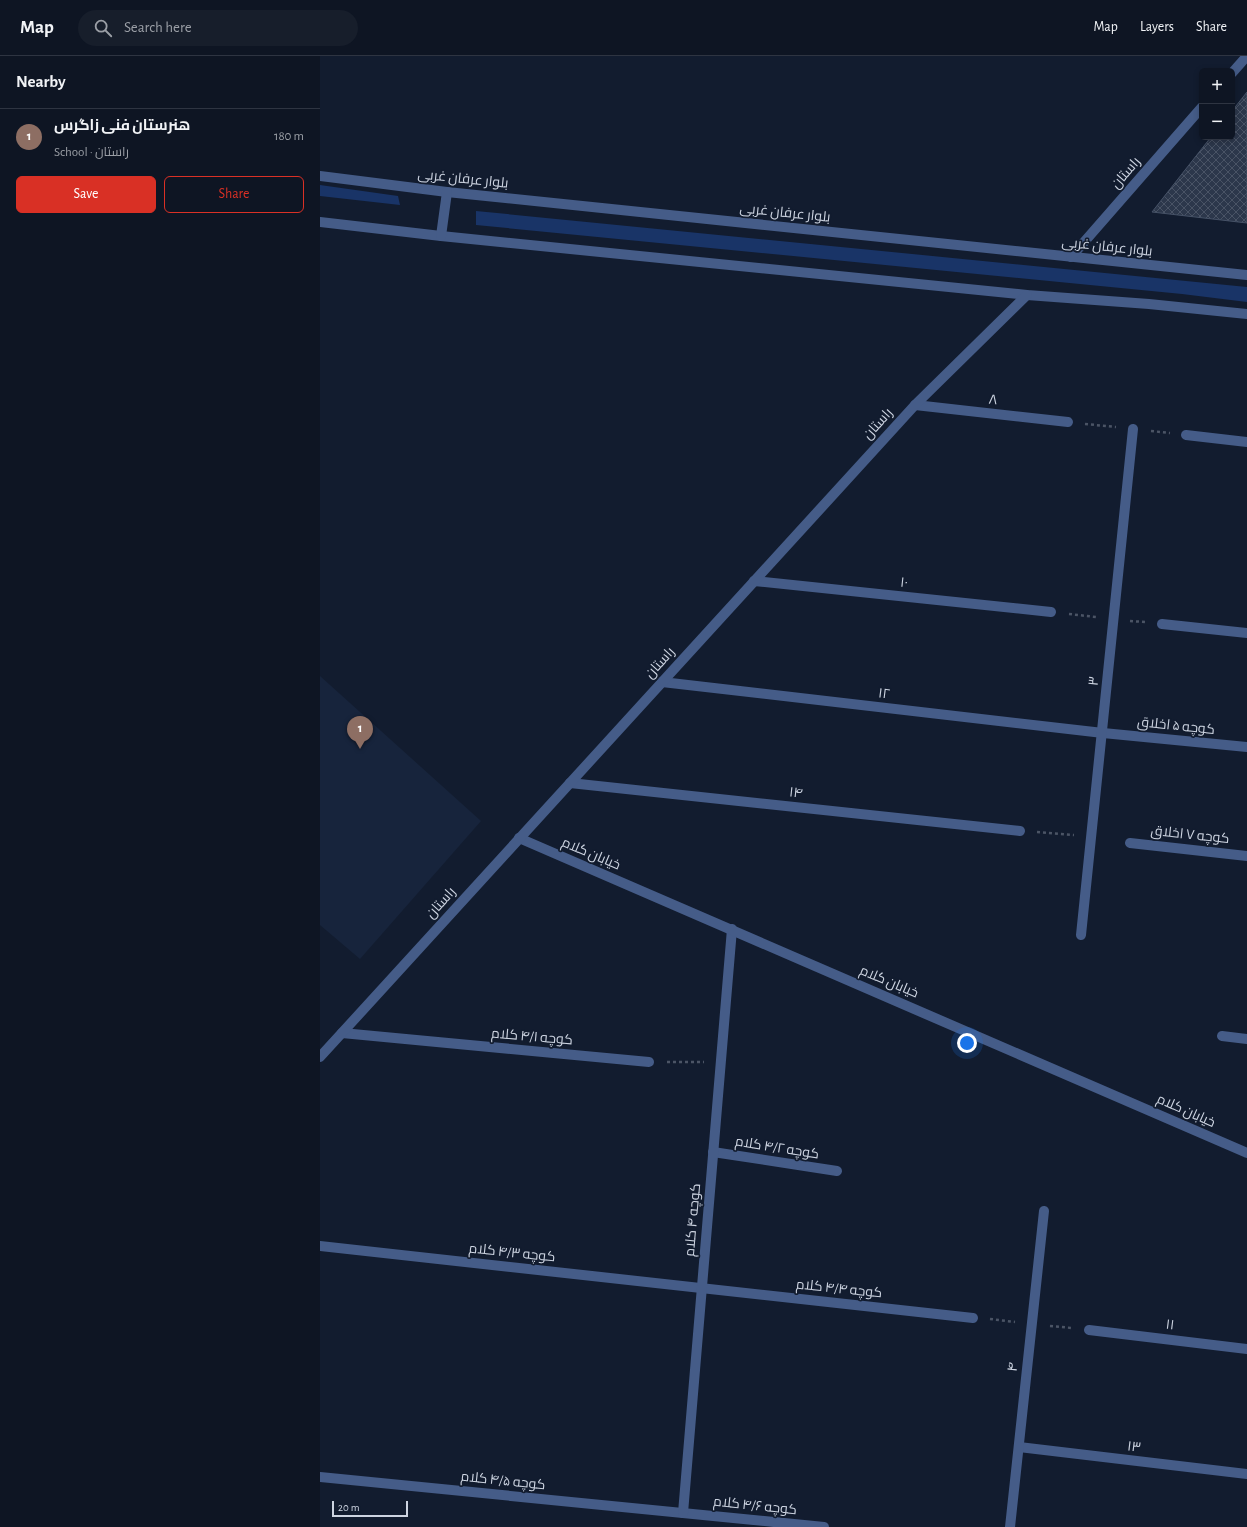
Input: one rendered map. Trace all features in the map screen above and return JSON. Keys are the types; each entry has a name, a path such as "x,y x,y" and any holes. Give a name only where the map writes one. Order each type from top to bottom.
{"street":[{"path":"1235,70 1247,56"},
{"name":"راستان","path":"1071,257 1199,110"},
{"name":"بلوار عرفان غربی","path":"320,176 447,192 1247,275"},
{"path":"441,236 447,192"},
{"path":"320,222 441,236 1027,295 1149,304 1247,314"},
{"name":"راستان","path":"320,1056 915,405 1027,295"},
{"name":"۸","path":"915,405 1068,422"},
{"name":"۳","path":"1081,935 1103,733 1133,429"},
{"path":"1186,435 1247,442"},
{"name":"۱۰","path":"754,581 1051,612"},
{"path":"1162,624 1247,633"},
{"name":"۱۲","path":"662,682 1103,733"},
{"name":"کوچه ۵ اخلاق","path":"1103,733 1247,747"},
{"name":"۱۴","path":"570,783 1020,831"},
{"name":"خیابان کلام","path":"519,838 1247,1153"},
{"name":"کوچه ۷ اخلاق","path":"1130,843 1247,856"},
{"name":"کوچه ۴ کلام","path":"683,1513 732,929"},
{"name":"کوچه ۴/۱ کلام","path":"342,1033 650,1062"},
{"path":"1222,1036 1247,1038"},
{"name":"کوچه ۴/۲ کلام","path":"713,1152 837,1171"},
{"name":"۴","path":"1010,1527 1044,1211"},
{"name":"کوچه ۴/۳ کلام","path":"320,1246 701,1289"},
{"name":"کوچه ۴/۴ کلام","path":"701,1289 973,1318"},
{"name":"۱۱","path":"1089,1330 1247,1349"},
{"name":"۱۳","path":"1019,1447 1247,1474"},
{"name":"کوچه ۴/۵ کلام","path":"320,1477 683,1513"},
{"name":"کوچه ۴/۶ کلام","path":"683,1513 824,1527"}],"path":[{"path":"650,1062 720,1062"}],"shaded area":[{"path":"320,185 398,196 400,205 320,196"},
{"path":"476,211 1247,287 1247,302 1182,294 476,225"},
{"path":"320,676 481,821 360,959 320,925"}],"building":[{"path":"1247,92 1247,223 1152,212 1209,140 1235,140 1235,107"}],"place":[{"name":"هنرستان فنی زاگرس","path":"360,749"}]}
